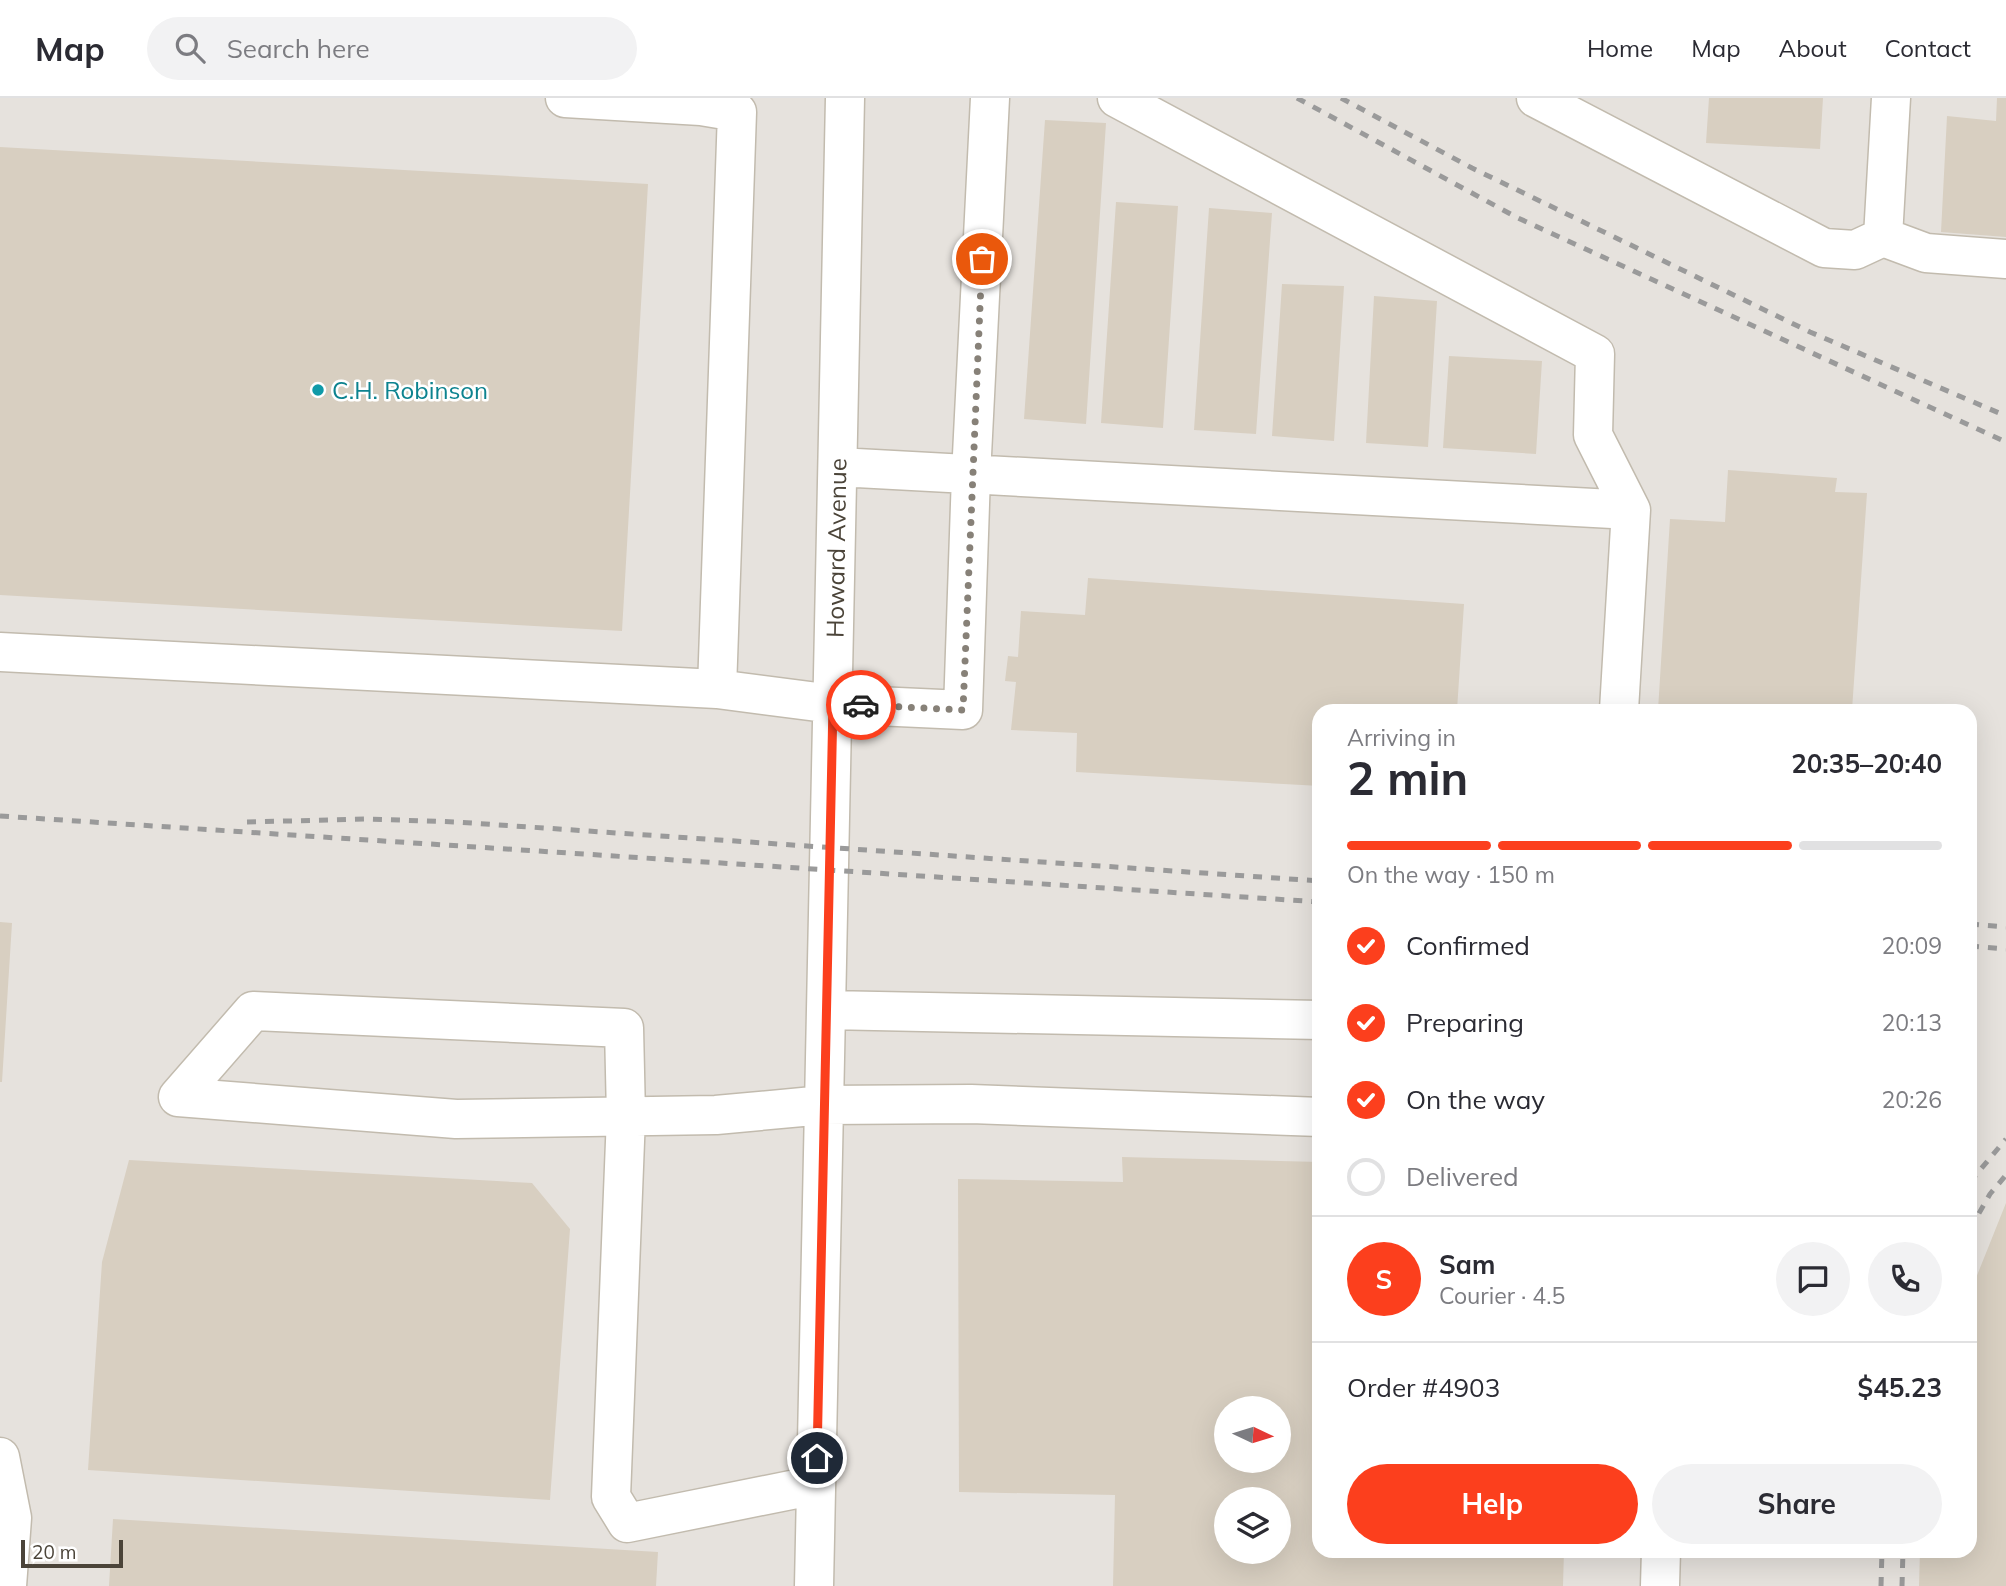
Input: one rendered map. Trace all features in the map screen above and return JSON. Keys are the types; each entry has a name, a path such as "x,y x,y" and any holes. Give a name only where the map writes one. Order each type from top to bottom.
{"street":[{"path":"565,98 701,102 737,112 717,689"},
{"name":"Howard Avenue","path":"814,1586 845,98"},
{"path":"0,652 717,689 833,704 963,710 971,475 990,98"},
{"path":"1117,98 1595,354 1593,435 1631,510 1619,704"},
{"path":"1536,98 1824,248 1855,250 1883,237 1927,253 2006,259"},
{"path":"1883,237 1891,98"},
{"path":"838,467 1631,510"},
{"path":"827,1010 1312,1020"},
{"path":"816,1485 626,1523 611,1497 626,1116 624,1028 253,1012 178,1097 456,1119 626,1116 716,1115 824,1105 971,1104 1312,1117"},
{"path":"0,1457 6,1514 7,1586"},
{"path":"1660,1586 1661,1558"}],"shaded area":[{"path":"0,98 2006,98 2006,1586 0,1586"}],"building":[{"path":"1709,98 1823,98 1820,149 1706,143"},
{"path":"1997,98 2006,98 2006,237 1941,232 1947,116 1996,121"},
{"path":"1045,120 1106,123 1086,424 1024,419"},
{"name":"C.H. Robinson","path":"0,147 648,184 622,631 0,595"},
{"path":"1116,202 1178,206 1163,428 1101,423"},
{"path":"1209,208 1272,213 1256,434 1194,430"},
{"path":"1282,284 1344,286 1334,441 1272,436"},
{"path":"1374,296 1437,301 1428,447 1366,443"},
{"path":"1449,356 1542,361 1536,454 1443,448"},
{"path":"1728,470 1837,478 1835,492 1867,493 1852,704 1658,704 1670,519 1725,522"},
{"path":"1088,578 1464,604 1457,704 1312,704 1312,786 1076,772 1077,733 1011,730 1016,682 1005,681 1008,656 1018,657 1021,611 1085,615"},
{"path":"0,922 12,923 2,1082 0,1082"},
{"path":"1122,1157 1312,1162 1312,1558 1564,1558 1563,1586 1113,1586 1115,1495 959,1492 958,1179 1123,1182"},
{"path":"129,1160 532,1183 570,1229 550,1500 88,1470 102,1262"},
{"path":"2006,1203 2006,1586 1919,1586 1920,1558 1977,1558 1977,1276"},
{"path":"113,1519 658,1552 656,1586 109,1586"}],"railway":[{"path":"1297,98 1516,217 2006,442"},
{"path":"1341,98 1472,168 1810,332 2006,416"},
{"path":"0,816 1312,901"},
{"path":"247,822 369,819 456,822 1312,880"},
{"path":"1977,925 2006,927"},
{"path":"1977,947 2006,949"},
{"path":"1977,1174 2006,1139"},
{"path":"1977,1217 1990,1194 2006,1175"},
{"path":"1881,1586 1882,1558"},
{"path":"1902,1586 1903,1558"}],"way so far":[{"path":"861,705 963,710 982,259"}],"place":[{"name":"C.H. Robinson","path":"318,390"}],"route":[{"path":"817,1458 833,704 861,705"}]}
